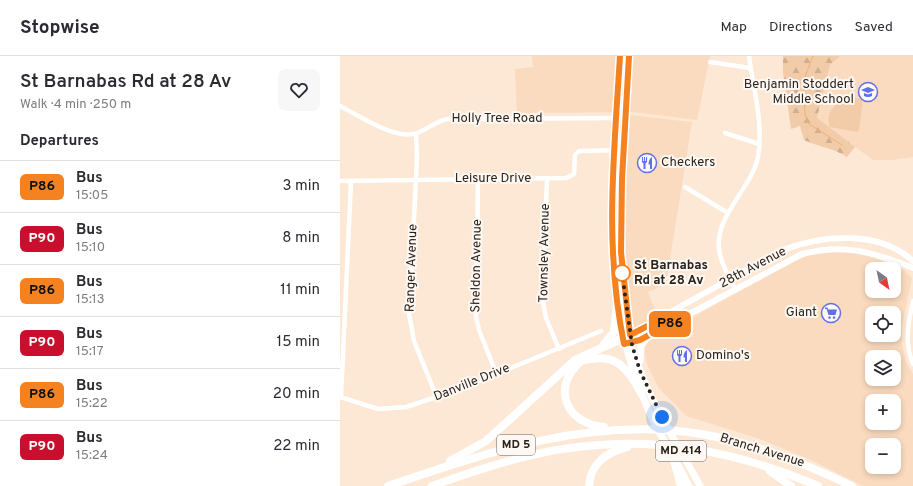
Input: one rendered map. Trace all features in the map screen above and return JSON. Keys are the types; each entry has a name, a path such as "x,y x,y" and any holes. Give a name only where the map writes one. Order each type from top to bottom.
{"highway":[{"path":"600,347 614,332 617,303"},
{"path":"398,482 453,460 486,441 575,360 600,347 627,340"},
{"path":"627,340 581,361 572,370 566,386 565,396 573,413 586,424 639,430"},
{"path":"581,361 605,358 619,363 628,372 641,393"},
{"name":"Branch Avenue","path":"388,486 524,443 588,432 639,430 676,431 700,434 752,446 791,458 852,486"},
{"path":"589,486 592,473 605,456 621,449 647,444"},
{"name":"Branch Avenue","path":"432,486 479,470 540,454 599,445 647,444 684,447 728,456 764,465 818,486"},
{"path":"672,453 681,486"},
{"path":"728,456 771,471 791,486"}],"main road":[{"name":"MD 414","path":"620,56 611,198 611,243 617,303 641,393 689,486"},
{"name":"MD 414","path":"629,56 621,252 627,340 651,396 700,486"},
{"path":"640,371 639,352 648,336"}],"street":[{"path":"735,289 720,253 721,231 728,213 750,178 758,157 759,127 749,56"},
{"path":"710,62 750,68"},
{"path":"340,106 387,130 398,133 416,134"},
{"name":"Holly Tree Road","path":"416,134 434,123 447,119 617,118"},
{"path":"725,133 759,144"},
{"name":"Ranger Avenue","path":"416,134 416,179 409,314 414,341 436,398"},
{"name":"Leisure Drive","path":"340,181 416,179 547,179 572,176 574,172 575,155 579,150 624,150"},
{"name":"Townsley Avenue","path":"547,179 542,297 546,318 559,349"},
{"name":"Sheldon Avenue","path":"478,180 476,317 479,330 496,373"},
{"path":"341,397 351,181"},
{"path":"685,187 728,213"},
{"name":"28th Avenue","path":"627,340 780,251 801,244 832,238 874,241 913,260"},
{"name":"28th Avenue","path":"627,340 648,336 789,259 802,254 828,248 850,249 868,252 913,268"},
{"path":"913,300 907,333 909,351 913,364"},
{"name":"Danville Drive","path":"341,397 378,409 393,409 414,406 601,332"}],"shaded area":[{"path":"532,56 710,56 697,120 633,112 517,113 515,69 533,67"},
{"name":"Benjamin Stoddert Middle School","path":"840,56 913,56 913,157 892,160 873,160 817,119 830,65"},
{"path":"630,115 692,122 666,284 648,292 658,318 632,331 625,259 625,177"},
{"path":"832,252 850,252 875,258 884,262 865,262 865,298 901,298 901,269 912,278 902,325 902,344 906,362 913,374 913,486 863,486 811,460 760,439 686,416 658,387 647,364 644,350 646,343 791,263 807,256"}],"green space":[{"path":"783,56 840,56 830,65 817,118 855,147 847,157 804,140 800,126 791,129 783,72"},
{"path":"849,97 863,99 859,130 857,132 830,127 830,112 836,105"}],"waterway":[{"path":"813,56 803,82 805,114 809,124 842,145"}],"bus line":[{"name":"P86","path":"620,56 611,198 611,243 617,303 624,344 640,340 675,321 671,314 630,335 626,311 621,252 621,199 629,56"}],"place":[{"name":"Benjamin Stoddert Middle School","path":"868,92"},
{"name":"Checkers","path":"647,163"},
{"name":"St Barnabas Rd at 28 Av","path":"622,273"},
{"name":"Giant","path":"831,313"},
{"name":"Domino's","path":"682,356"}],"route":[{"path":"622,273 626,311 632,345 640,371 662,417"}]}
